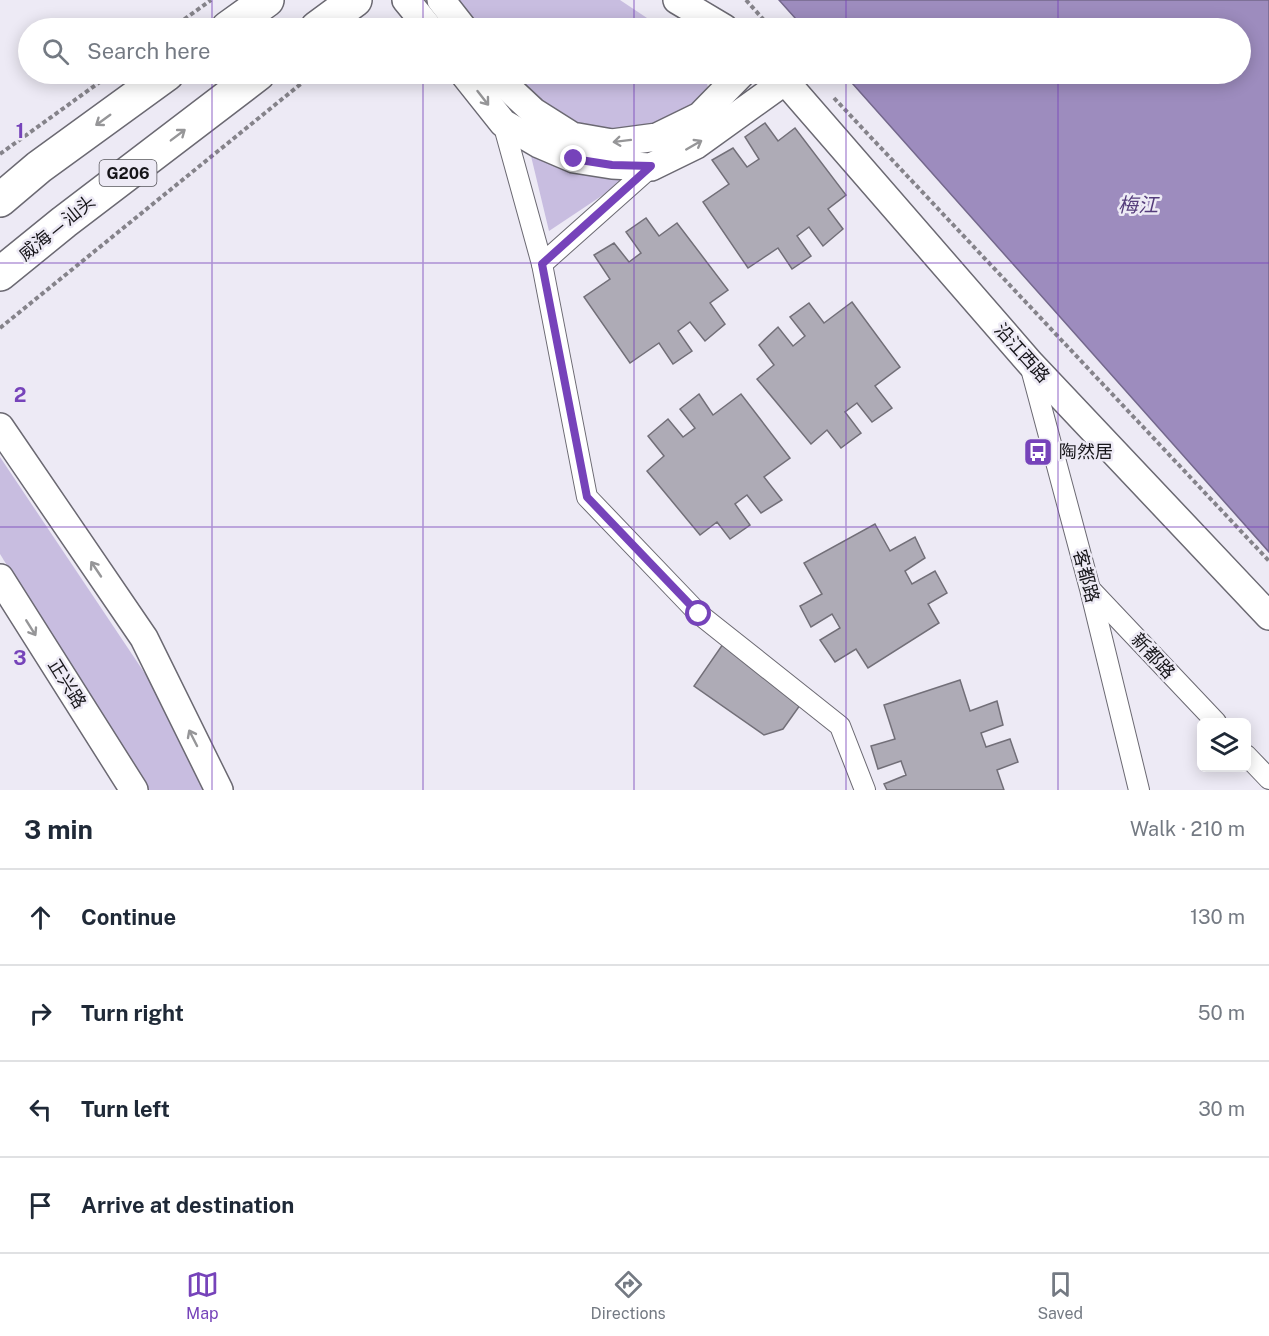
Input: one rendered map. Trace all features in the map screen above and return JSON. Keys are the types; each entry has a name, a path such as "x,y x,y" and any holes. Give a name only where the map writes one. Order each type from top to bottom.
{"highway":[{"path":"242,18 267,0"},
{"path":"0,200 39,167 153,84"},
{"name":"威海—汕头","path":"0,274 64,222 245,84"}],"street":[{"path":"406,0 421,18"},
{"path":"441,0 455,18"},
{"path":"676,0 707,18"},
{"path":"472,84 503,123 539,144 574,159 612,165 651,166"},
{"path":"506,84 534,112 572,136 612,143 657,137 700,116 731,84"},
{"path":"542,264 651,166 696,145 772,84"},
{"name":"沿江西路","path":"787,84 1030,363 1269,616"},
{"path":"503,123 542,264 587,497 699,614 840,726 865,790"},
{"name":"客都路","path":"1030,363 1090,589 1138,790"},
{"path":"0,427 144,638 219,790"},
{"name":"正兴路","path":"0,578 134,790"},
{"name":"新都路","path":"1090,589 1211,718"},
{"path":"1251,760 1269,779"}],"path":[{"path":"186,18 211,0"},
{"path":"746,0 762,18"},
{"path":"0,154 97,84"},
{"path":"0,328 302,84"},
{"path":"827,91 1269,561"}],"shaded area":[{"path":"455,0 620,0 647,18 467,18"},
{"path":"518,84 707,84 710,97 672,129 572,134"},
{"path":"531,156 567,169 624,181 549,231"},
{"path":"0,457 160,696 206,790 146,790 0,554"}],"water":[{"name":"梅江","path":"779,0 1269,0 1269,552 853,84 1251,84 1251,18 795,18"}],"building":[{"path":"765,123 778,141 795,128 846,195 828,209 843,229 823,246 809,227 797,236 811,256 792,269 778,248 748,268 703,202 729,184 712,160 733,148 747,167 759,159 745,137"},
{"path":"646,218 659,236 677,223 728,290 710,303 725,324 705,341 690,322 678,331 692,351 673,364 659,343 630,363 584,297 610,279 594,255 614,243 629,262 641,253 626,232"},
{"path":"852,302 900,367 875,386 892,408 872,422 857,403 845,412 861,433 841,448 827,430 811,444 757,379 774,365 759,345 778,327 793,346 805,336 790,317 809,303 824,323"},
{"path":"699,394 713,415 741,394 790,458 764,477 782,500 761,513 747,495 735,504 750,525 730,539 717,522 700,535 647,471 664,456 648,436 668,419 683,437 695,428 680,409"},
{"path":"875,524 890,551 915,537 925,558 905,571 912,584 935,571 947,593 928,604 939,623 868,668 856,649 835,662 820,640 840,628 832,614 811,627 800,606 822,594 804,563"},
{"path":"723,644 803,701 783,729 764,735 694,686"},
{"path":"960,680 970,711 997,701 1003,725 981,733 986,747 1010,739 1018,762 997,770 1004,790 887,790 884,784 906,775 901,761 878,769 871,746 895,739 884,705"}],"place":[{"name":"陶然居","path":"1038,452"}],"route":[{"path":"574,159 612,165 651,166 542,264 587,497 699,614"}]}
